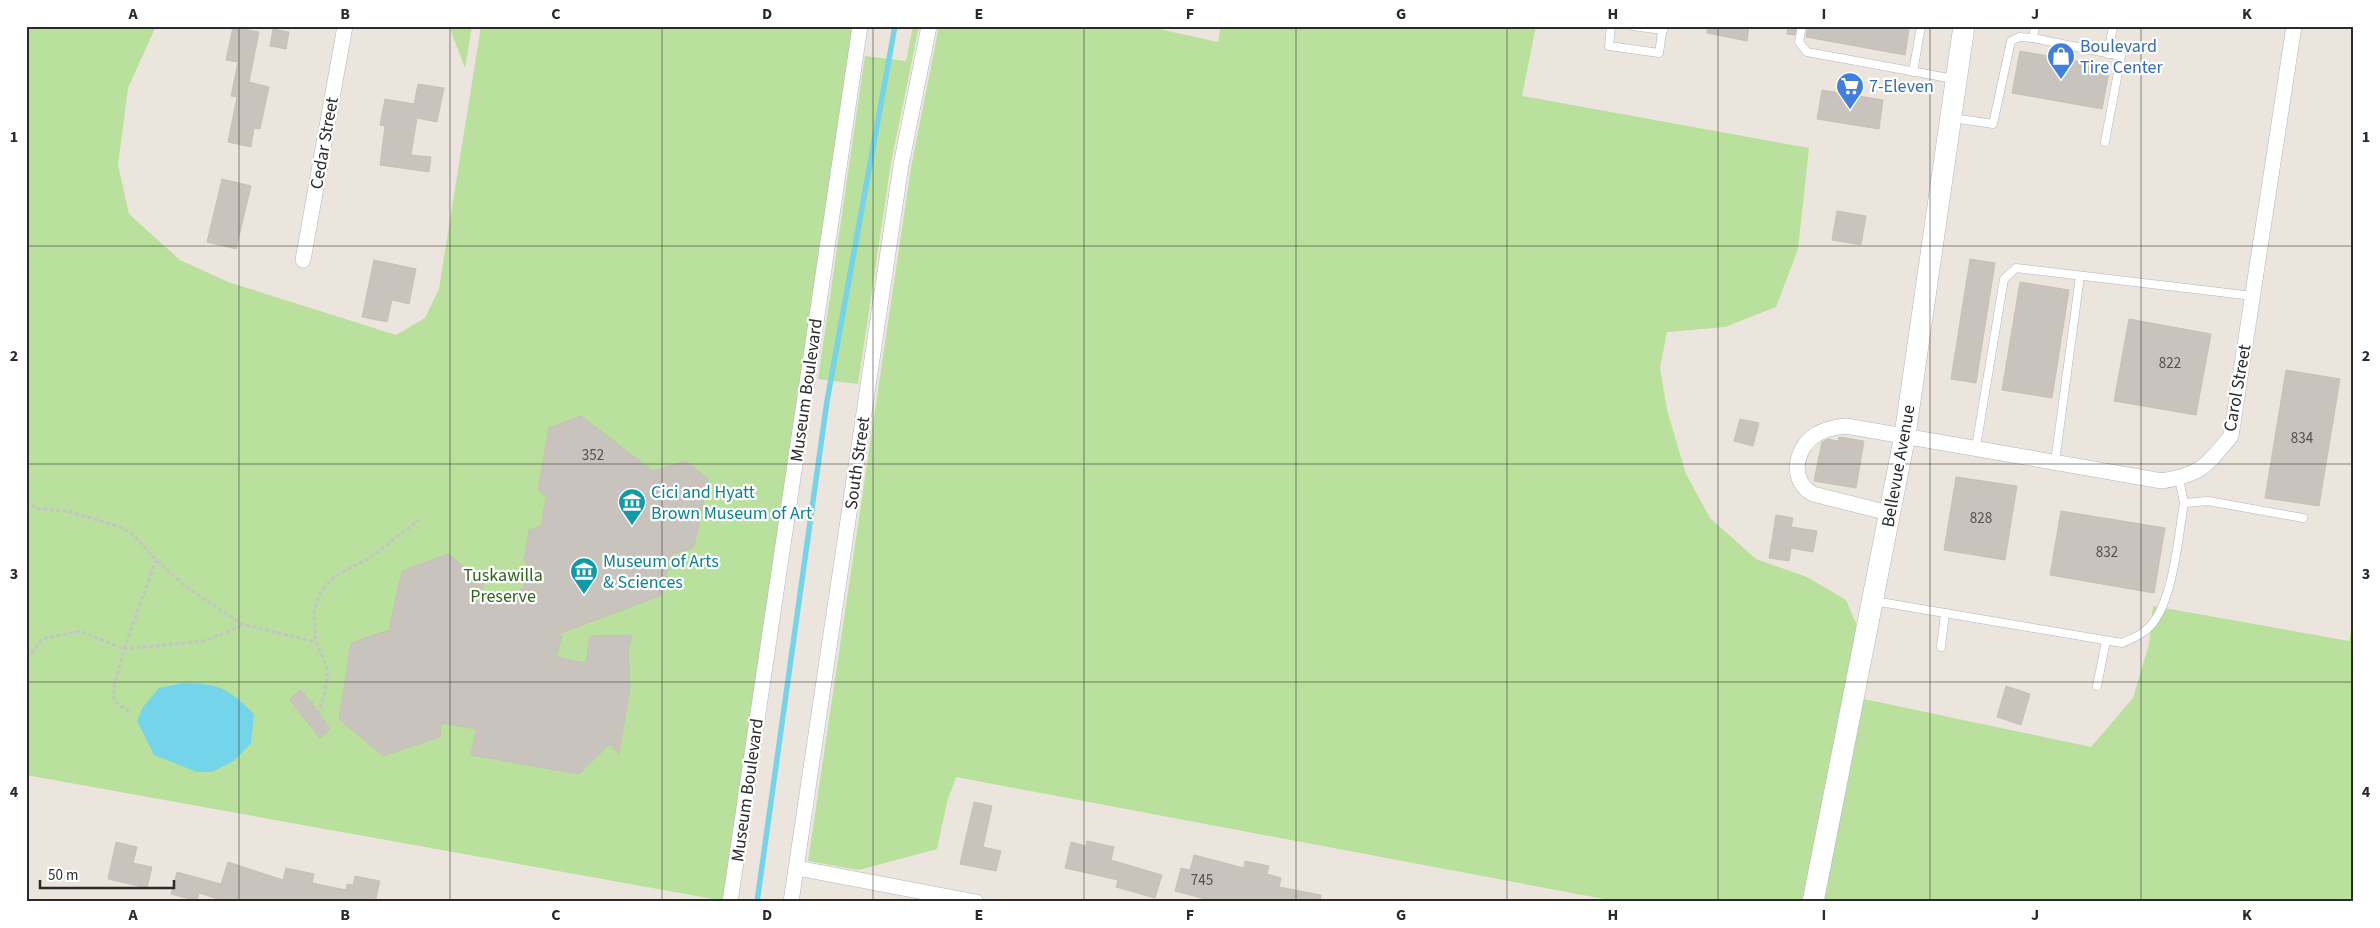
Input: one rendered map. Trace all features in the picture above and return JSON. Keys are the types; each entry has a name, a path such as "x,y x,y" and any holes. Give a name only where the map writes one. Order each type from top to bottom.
{"street":[{"name":"Cedar Street","path":"303,260 345,26"},
{"name":"Museum Boulevard","path":"730,902 860,26"},
{"name":"South Street","path":"791,902 901,166 929,26"},
{"name":"Bellevue Avenue","path":"1814,902 1905,435 1964,26"},
{"name":"Carol Street","path":"1889,513 1813,494 1804,489 1796,475 1799,457 1804,446 1815,435 1829,428 1846,426 2162,481 2179,478 2205,467 2231,436 2294,26"},
{"path":"797,868 976,902"}],"lane":[{"path":"1611,26 1609,46 1659,53 1663,28 1632,26"},
{"path":"1802,26 1799,42 1807,52 1956,80"},
{"path":"1913,72 1921,26"},
{"path":"2033,38 2035,26"},
{"path":"2108,54 2113,26"},
{"path":"1951,118 1993,124 2011,41 2020,37 2033,38 2121,56 2105,142"},
{"path":"1976,448 2004,279 2016,268 2252,296"},
{"path":"2055,462 2080,276"},
{"path":"1872,600 2122,643 2147,630 2164,605 2169,589 2184,503 2179,478"},
{"path":"2184,503 2208,501 2304,518"},
{"path":"1941,647 1945,613"},
{"path":"2097,686 2106,641"}],"path":[{"path":"26,501 38,508 68,511 120,527 134,535 156,560 189,589 244,625 316,642"},
{"path":"318,713 325,692 328,670 316,642 314,613 320,595 332,579 369,558 419,520"},
{"path":"130,712 114,701 114,687 124,649 156,560"},
{"path":"26,656 30,655 42,639 80,631 124,649 204,641 244,625"},
{"path":"311,701 322,719"}],"green space":[{"name":"Tuskawilla Preserve","path":"26,26 156,26 128,88 118,165 129,214 180,260 228,282 396,335 425,318 439,289 481,26 860,26 730,902 26,775"},
{"path":"449,26 472,26 465,68"},
{"path":"913,26 919,26 891,163 858,384 818,379 865,56 906,61"},
{"path":"939,26 1145,26 1218,42 1221,26 1536,26 1522,96 1809,148 1798,249 1776,307 1725,327 1667,332 1660,368 1667,410 1686,474 1710,518 1756,559 1807,577 1846,600 1857,626 1803,902 1620,902 956,777 947,802 937,849 859,870 808,861 911,168"},
{"path":"2153,606 2349,641 2354,620 2354,902 1824,902 1864,696 1864,699 2091,747 2133,698 2149,644"}],"water":[{"path":"184,683 207,685 224,690 254,714 251,743 235,760 212,772 197,772 154,755 137,721 143,707 159,688"}],"building":[{"path":"1707,26 1749,26 1747,41 1707,33"},
{"path":"1788,26 1796,26 1795,35 1787,34"},
{"path":"1808,26 1885,26 1909,30 1905,55 1806,37"},
{"path":"233,27 259,32 249,82 269,87 260,129 254,128 251,147 228,142 237,97 231,96 238,62 226,60"},
{"path":"273,29 289,32 286,49 270,46"},
{"name":"Boulevard Tire Center","path":"2020,51 2110,67 2102,109 2012,93"},
{"path":"418,84 444,88 437,122 417,118 411,155 431,157 429,172 380,165 385,126 380,125 385,99 414,104"},
{"name":"7-Eleven","path":"1822,90 1883,100 1879,129 1817,119"},
{"path":"222,179 251,186 236,249 207,242"},
{"path":"1837,211 1866,216 1861,245 1832,240"},
{"path":"1970,259 1995,263 1976,383 1951,379"},
{"path":"374,260 416,269 409,304 392,300 387,322 362,317"},
{"path":"2020,282 2069,290 2052,398 2002,390"},
{"path":"2129,319 2211,334 2196,415 2114,401"},
{"path":"2286,370 2340,379 2319,506 2265,498"},
{"name":"Museum of Arts & Sciences","path":"581,416 653,471 686,461 708,479 694,547 671,555 662,595 553,636 562,636 556,657 586,663 590,636 632,635 628,650 630,687 619,754 610,744 579,774 471,755 476,729 441,723 440,737 383,756 339,719 351,643 389,630 402,571 448,554 484,583 478,605 524,588 527,565 524,560 529,530 541,526 546,496 538,490 549,428"},
{"path":"1740,419 1759,423 1753,446 1734,441"},
{"path":"1839,437 1864,441 1856,488 1814,481 1822,442 1828,439 1838,441"},
{"path":"1956,477 2017,486 2005,560 1944,550"},
{"path":"2061,511 2165,528 2154,593 2050,575"},
{"path":"1776,515 1793,518 1791,527 1817,531 1813,552 1791,548 1789,561 1769,558"},
{"path":"2006,686 2030,694 2021,725 1997,717"},
{"path":"301,690 330,729 320,738 289,699"},
{"path":"974,802 992,806 983,847 1001,851 996,871 960,864"},
{"path":"1087,841 1114,847 1111,860 1162,875 1155,898 1116,887 1118,880 1065,868 1071,842 1086,846"},
{"path":"116,842 137,847 133,863 152,867 147,888 108,879"},
{"path":"1194,855 1244,868 1245,861 1269,866 1267,874 1281,878 1279,887 1321,895 1320,902 1216,902 1175,891 1181,868 1190,870"},
{"path":"228,862 283,880 286,868 314,874 312,883 346,890 347,884 353,885 355,876 380,881 375,902 228,902 199,893 197,901 171,894 177,872 221,884"}],"waterway":[{"path":"757,902 827,401 895,26"}],"place":[{"name":"Boulevard Tire Center","path":"2061,80"},
{"name":"7-Eleven","path":"1850,110"},
{"name":"Cici and Hyatt Brown Museum of Art","path":"632,526"},
{"name":"Museum of Arts & Sciences","path":"584,595"}]}
